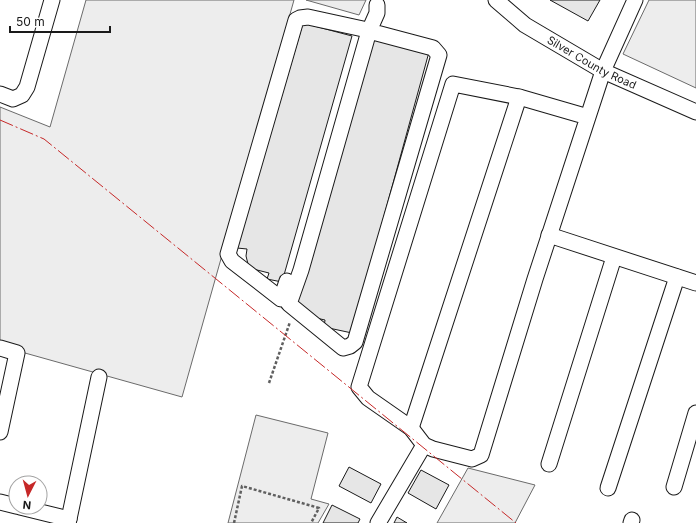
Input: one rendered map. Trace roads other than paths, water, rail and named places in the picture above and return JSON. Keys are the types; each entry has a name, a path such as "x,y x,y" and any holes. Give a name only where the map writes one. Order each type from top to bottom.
{"street":[{"path":"0,94 13,99 22,95 27,87 52,0"},
{"name":"Silver County Road","path":"496,0 525,25 603,71 696,112"},
{"path":"588,117 520,97 461,84 453,84 359,387 368,398 411,428 424,445 433,449 472,459 481,455 549,235 588,117 603,71 635,0"},
{"path":"366,30 281,299 232,261 228,254 296,20 308,17 366,30 433,48 439,55 355,342 350,346 343,348 294,310 289,304 301,270 366,30 371,10 378,2"},
{"path":"411,428 520,97"},
{"path":"549,235 696,283"},
{"path":"548,464 614,257"},
{"path":"608,488 677,277"},
{"path":"0,348 18,353 0,432"},
{"path":"47,515 68,521 98,377"},
{"path":"674,487 696,413"},
{"path":"378,523 424,445"}]}
